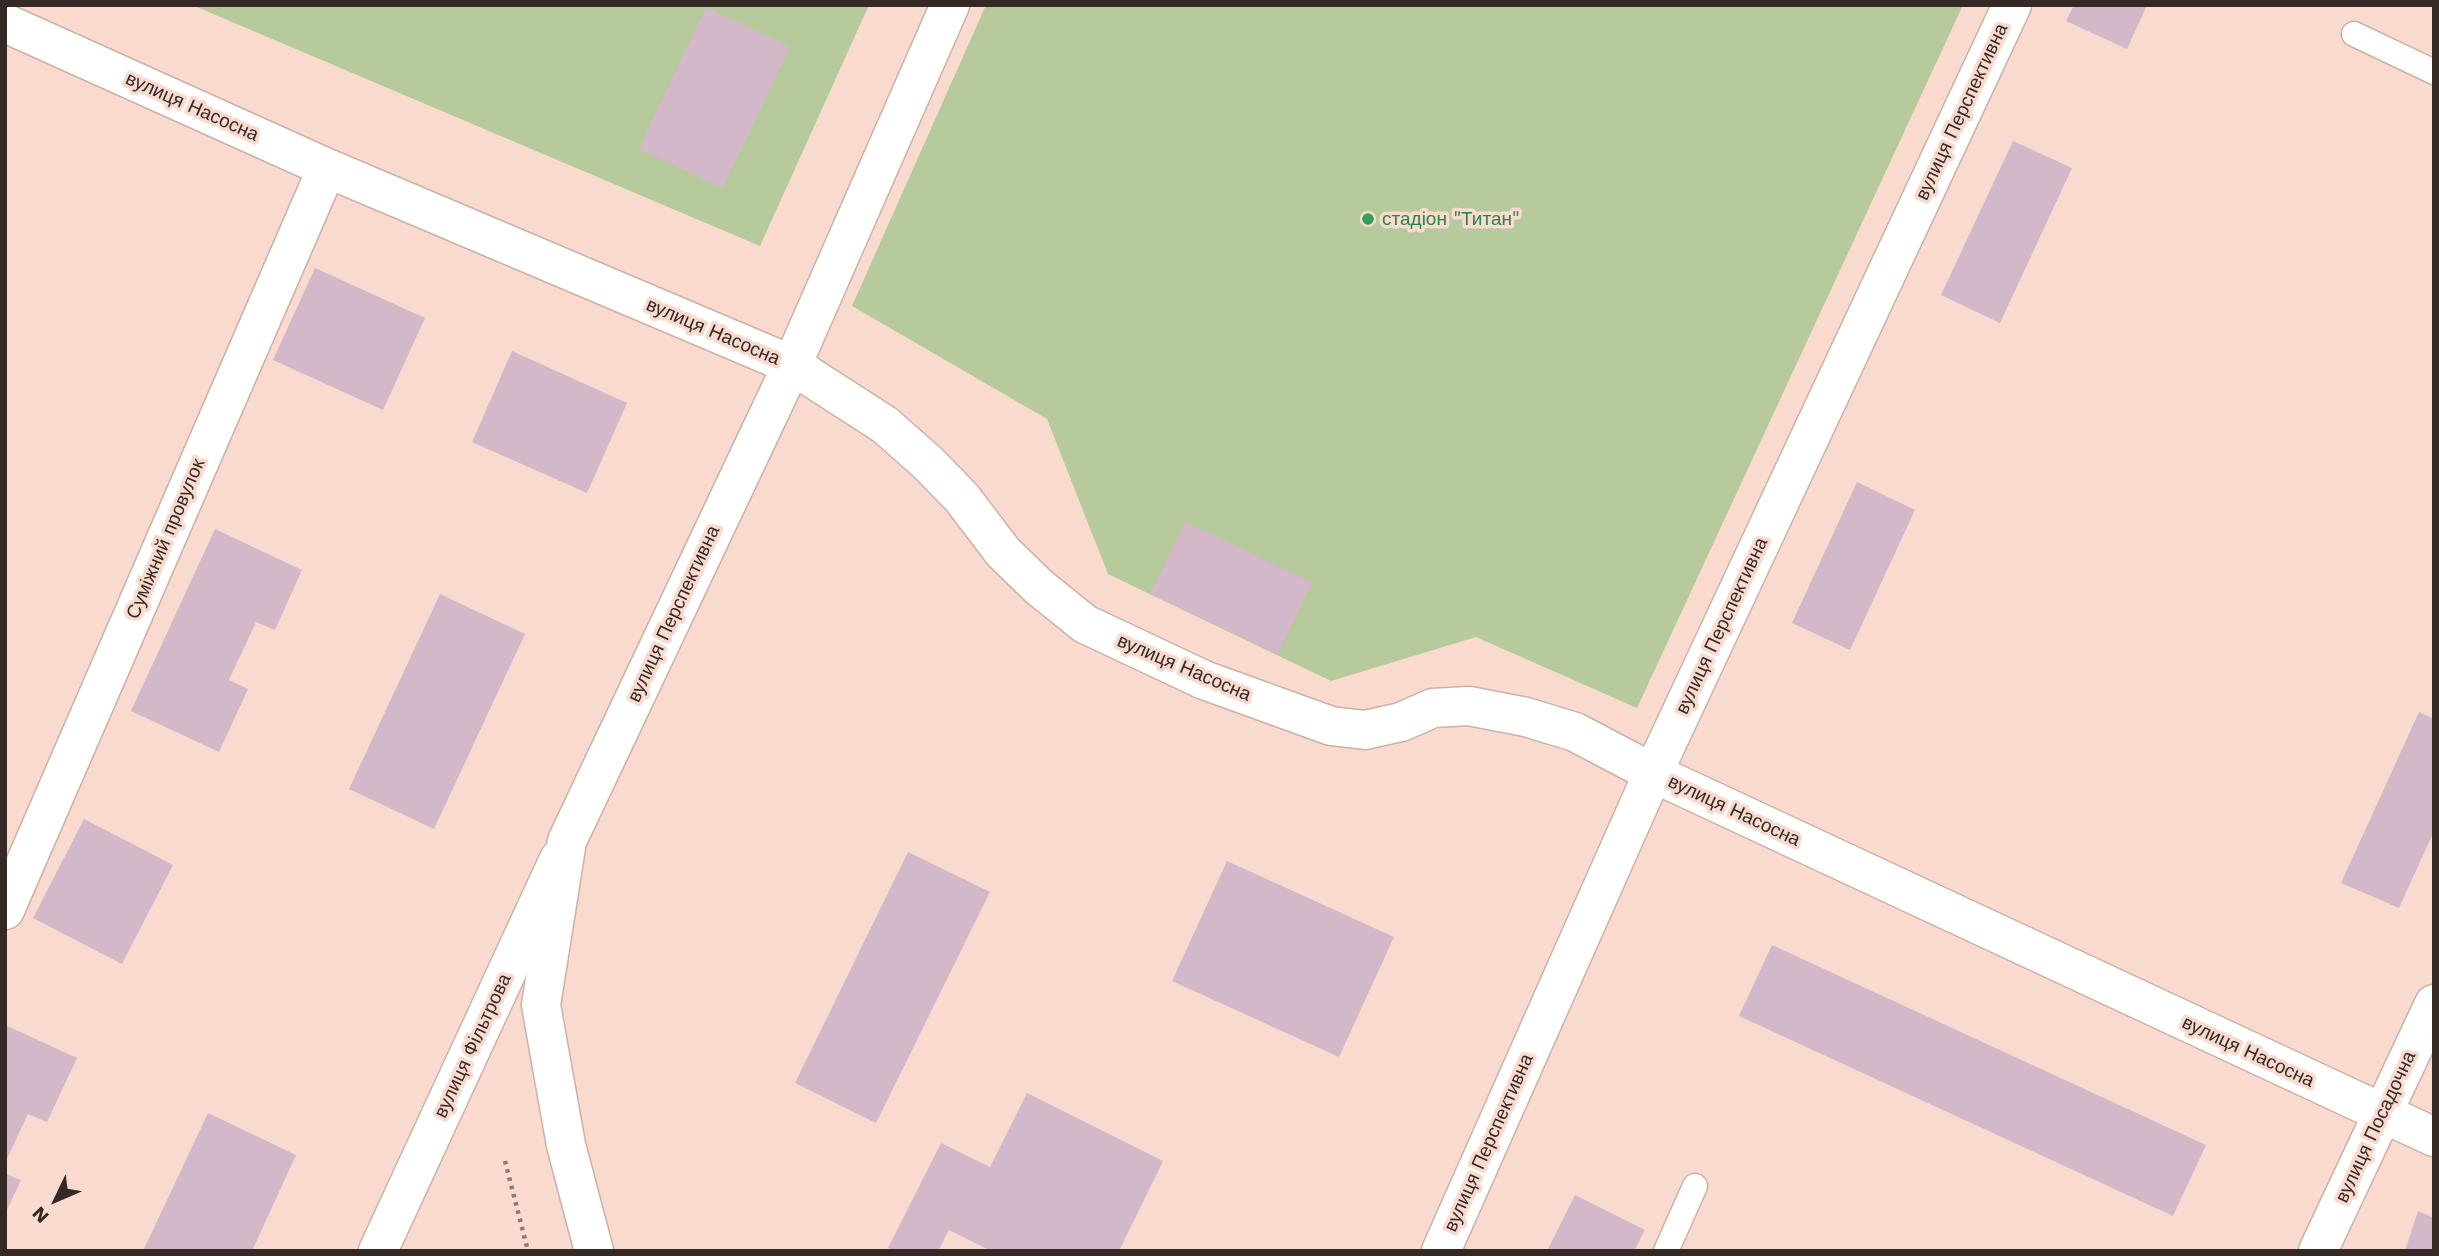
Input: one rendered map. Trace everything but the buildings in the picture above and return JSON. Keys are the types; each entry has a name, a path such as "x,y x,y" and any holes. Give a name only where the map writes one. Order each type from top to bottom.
{"street":[{"name":"вулиця Перспективна","path":"594,1251 566,1145 541,1005 567,842 792,365 950,5"},
{"name":"вулиця Перспективна","path":"1441,1251 1653,774 2012,5"},
{"name":"вулиця Насосна","path":"5,23 327,168 792,365 885,425 929,463 962,498 1003,552 1039,587 1085,624 1205,680 1331,726 1365,730 1401,722 1433,708 1469,706 1526,717 1575,732 1653,774 2434,1138"},
{"name":"Суміжний провулок","path":"5,911 327,168"},
{"name":"вулиця Фільтрова","path":"378,1251 567,842"},
{"name":"вулиця Посадочна","path":"2318,1251 2434,1004"}],"lane":[{"path":"2354,34 2434,72"},
{"path":"1666,1251 1695,1186"}],"path":[{"path":"505,1161 528,1251"}],"green space":[{"path":"192,5 869,5 760,246"},
{"path":"986,5 1963,5 1637,708 1476,637 1331,681 1108,574 1047,419 852,306"}],"place":[{"name":"стадіон \"Титан\"","path":"1368,219"}]}
